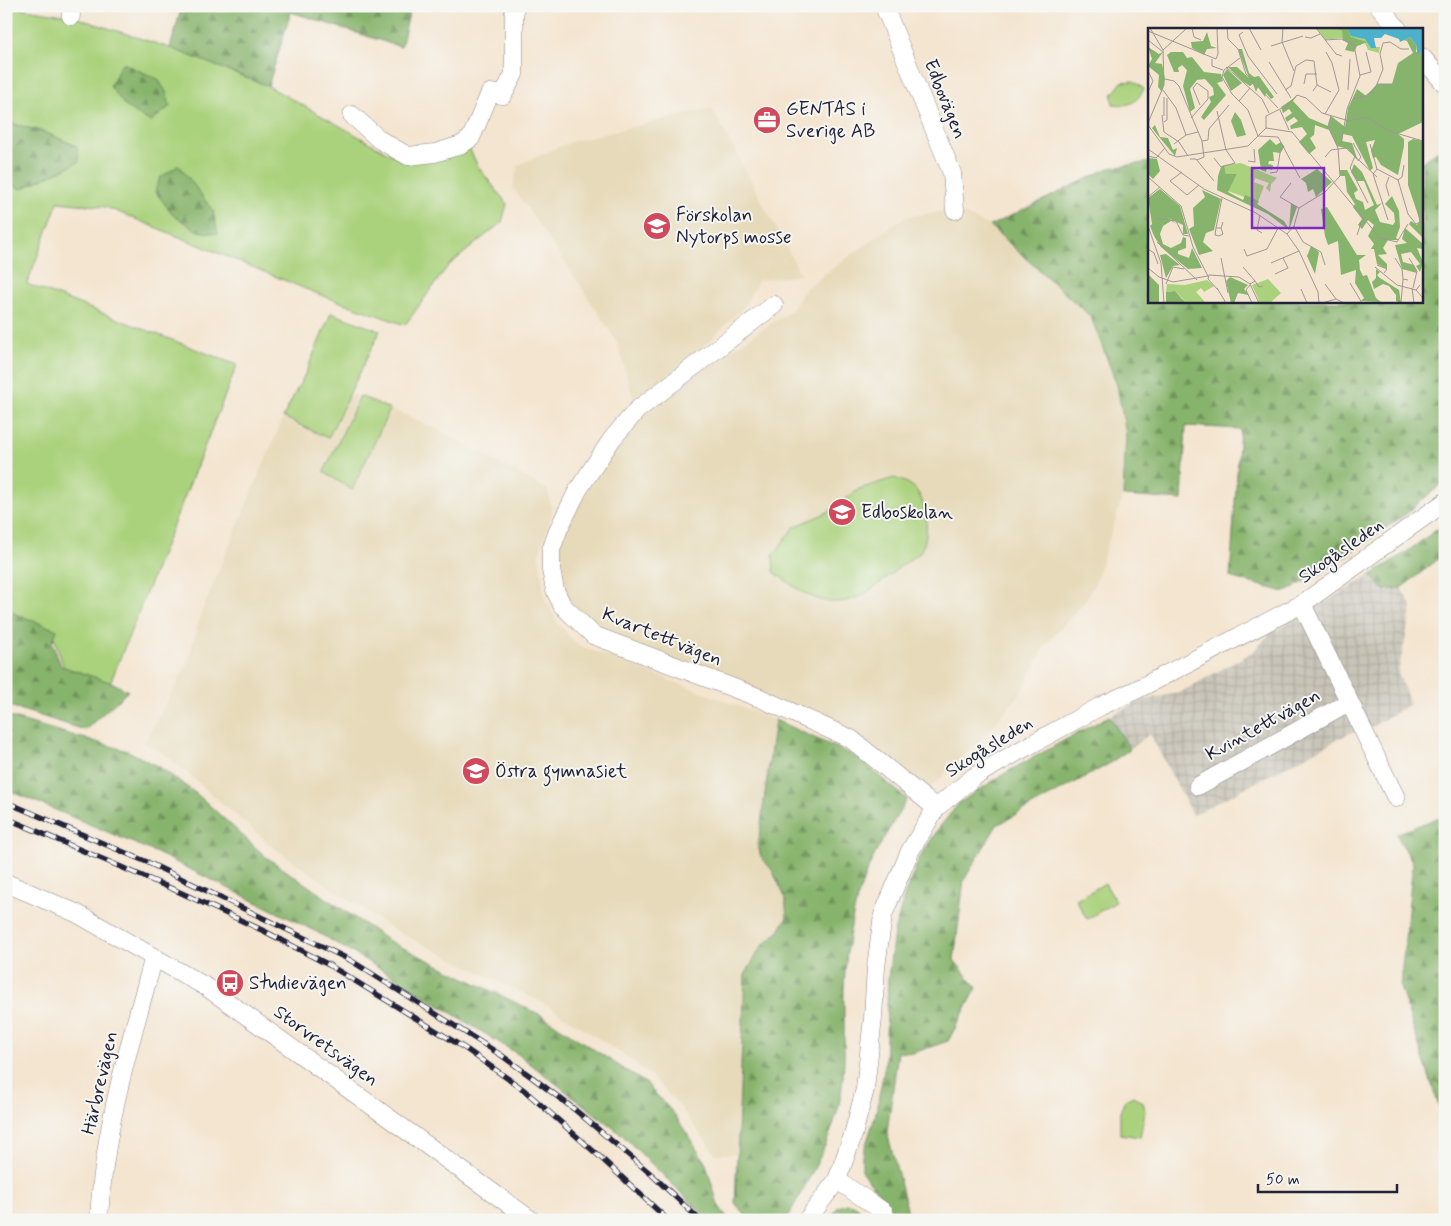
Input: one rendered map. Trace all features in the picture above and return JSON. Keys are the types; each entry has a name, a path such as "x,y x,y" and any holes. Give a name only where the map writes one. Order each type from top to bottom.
{"street":[{"path":"352,115 380,140 408,156 434,153 461,145 471,138 490,93 504,95 514,74 514,6"},
{"name":"Edbovägen","path":"884,6 952,173 956,210"},
{"path":"1379,6 1397,28"},
{"path":"1424,59 1445,84"},
{"name":"Kvartettvägen","path":"774,305 637,410 612,439 578,490 554,542 551,550 551,570 555,590 562,605 593,635 760,698 851,739 936,808"},
{"name":"Skogåsleden","path":"808,1220 837,1180 853,1135 865,1089 873,1018 876,967 883,915 910,851 936,808 975,776 1101,706 1136,690 1302,604 1445,502"},
{"name":"Kvintettvägen","path":"1302,604 1396,798"},
{"name":"Kvintettvägen","path":"1198,786 1350,702"},
{"name":"Storvretsvägen","path":"6,882 76,913 208,988 509,1213 532,1220"},
{"name":"Härbrevägen","path":"99,1220 100,1192 117,1093 154,957"},
{"path":"837,1180 884,1212 886,1220"}],"shaded area":[{"name":"Edboskolan","path":"712,108 801,275 759,280 742,309 640,408 791,311 807,287 904,217 955,210 990,226 1091,317 1117,385 1126,434 1123,496 1096,580 1085,601 1046,644 1021,693 982,738 922,796 851,739 593,635 562,605 551,550 637,410 617,342 567,265 513,188 518,165 570,142"},
{"name":"Östra gymnasiet","path":"304,384 360,396 435,428 548,490 552,513 539,554 544,596 558,624 578,645 775,720 758,845 761,857 772,870 785,898 787,917 779,931 761,947 745,975 738,1154 715,1154 681,1108 653,1078 630,1059 547,1005 392,929 274,848 166,755 144,743 187,665 202,611 296,387"},
{"path":"1371,575 1384,590 1401,588 1412,607 1398,673 1410,704 1373,726 1348,734 1193,815 1150,734 1130,749 1109,716 1143,700 1179,693 1253,652 1270,634"}],"green space":[{"path":"6,6 71,16 170,48 268,86 401,160 468,146 479,168 507,204 502,222 448,266 405,325 318,294 106,207 58,202 27,284 237,365 109,686 64,668 52,631 6,614 6,181 21,189 44,132 6,122","holes":["123,63 138,71 110,86","179,166 213,211 160,178"]},
{"path":"182,6 411,6 401,47 291,12 268,86 170,48"},
{"path":"122,63 158,79 166,92 170,106 151,122 126,107 110,86"},
{"path":"1134,81 1144,89 1138,98 1132,103 1124,105 1113,104 1112,95 1122,82"},
{"path":"6,122 44,132 77,146 79,162 21,189 6,181"},
{"path":"1445,145 1445,481 1407,513 1320,574 1284,592 1230,577 1240,429 1186,426 1182,500 1123,496 1126,434 1117,385 1091,317 990,226 1109,168 1148,162 1148,302 1424,302 1424,161"},
{"path":"179,165 213,211 218,234 198,231 174,216 155,191 160,178"},
{"path":"331,313 380,331 328,438 283,417 306,372"},
{"path":"360,396 390,409 352,490 324,472"},
{"path":"894,478 905,482 917,491 924,508 926,538 916,556 882,582 857,598 848,601 829,602 812,597 774,572 773,555 794,527 828,512 859,489"},
{"path":"1445,523 1445,554 1401,588 1384,590 1371,575 1408,551"},
{"path":"6,610 57,630 52,642 61,666 113,683 128,691 85,730 6,705"},
{"path":"6,716 128,751 161,768 198,795 266,857 389,941 541,1015 647,1084 675,1115 706,1164 718,1205 729,1220 709,1220 621,1134 519,1055 389,974 315,931 157,853 6,789"},
{"path":"1109,716 1130,749 1107,765 997,825 964,880 954,960 977,988 948,1041 913,1053 898,1052 887,1132 910,1220 896,1220 890,1207 862,1172 862,1156 875,1117 885,1065 888,979 894,932 905,894 919,859 938,829 959,803 1007,772"},
{"path":"775,720 857,757 907,799 870,864 854,912 849,937 844,988 843,1082 837,1113 827,1141 786,1220 749,1220 735,1203 745,975 761,947 779,931 787,917 785,897 772,870 761,857 758,845"},
{"path":"1445,815 1445,1125 1400,987 1413,863 1396,834"},
{"path":"1105,883 1116,902 1087,919 1076,900"},
{"path":"1133,1096 1143,1102 1145,1111 1140,1137 1120,1134 1120,1112 1125,1100"},
{"path":"847,1204 855,1205 869,1220 829,1220 838,1207"}],"railway":[{"path":"6,802 147,862 350,960 501,1055 533,1078 574,1109 651,1174 700,1220"},
{"path":"6,818 175,890 264,931 329,965 466,1049 524,1090 668,1220"}],"place":[{"name":"GENTAS i Sverige AB","path":"767,120"},
{"name":"Förskolan Nytorps mosse","path":"657,226"},
{"name":"Edboskolan","path":"842,512"},
{"name":"Östra gymnasiet","path":"476,771"},
{"name":"Studievägen","path":"230,983"}]}
